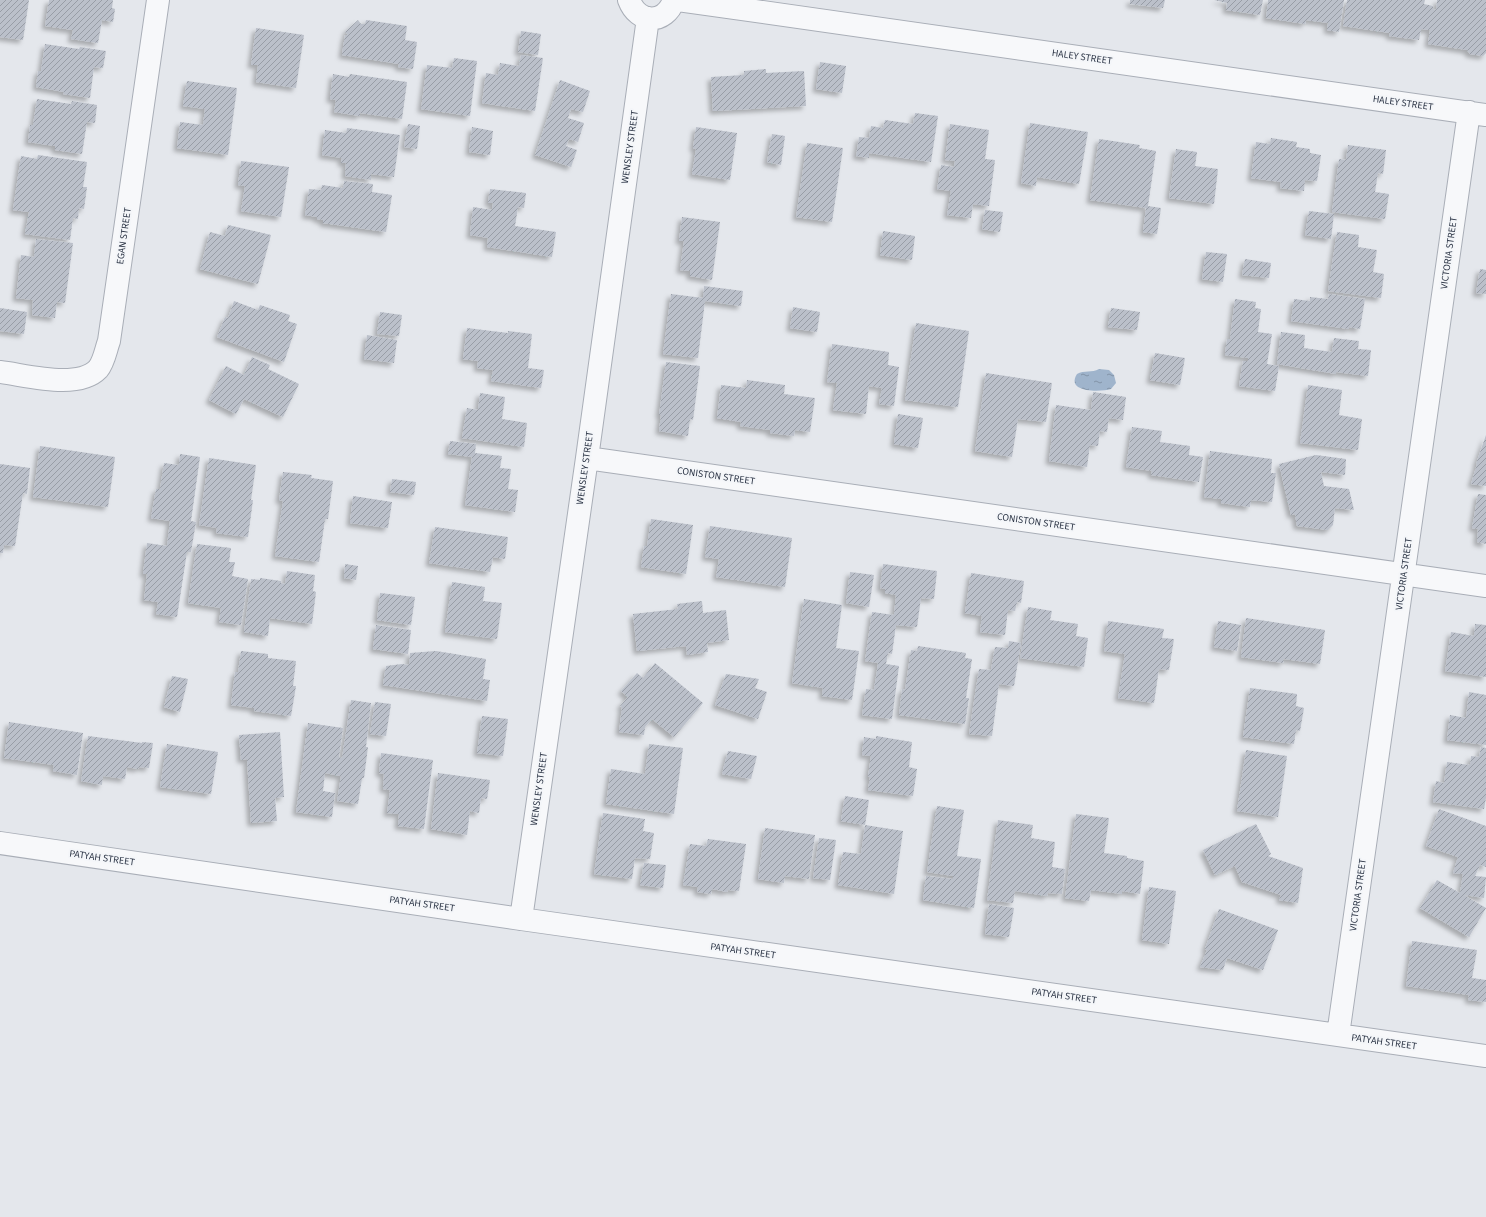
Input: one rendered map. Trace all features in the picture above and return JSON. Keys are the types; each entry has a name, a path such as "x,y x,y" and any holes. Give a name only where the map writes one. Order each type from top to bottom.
{"street":[{"name":"EGAN STREET","path":"0,372 61,380 74,380 87,377 98,369 104,357 109,341 158,0"},
{"path":"629,0 636,12 648,18 655,18 667,12 672,6 674,0"},
{"name":"HALEY STREET","path":"678,0 1477,114"},
{"name":"WENSLEY STREET","path":"521,919 648,18"},
{"name":"VICTORIA STREET","path":"1338,1035 1404,574 1477,114"},
{"name":"CONISTON STREET","path":"587,458 1486,586"},
{"name":"PATYAH STREET","path":"0,843 521,919 1486,1056"}],"water":[{"path":"1099,369 1109,370 1114,375 1116,383 1111,389 1093,391 1080,388 1076,385 1075,380 1077,374"}],"building":[{"path":"0,0 29,0 23,40 0,37"},
{"path":"49,0 113,0 112,8 115,9 113,22 102,20 98,43 71,39 73,30 45,26"},
{"path":"1130,0 1165,0 1163,8 1130,4"},
{"path":"1214,0 1263,0 1260,15 1226,10 1227,3"},
{"path":"1268,0 1344,0 1339,32 1327,30 1328,23 1306,20 1305,24 1266,18"},
{"path":"1347,0 1425,0 1424,4 1433,6 1433,9 1436,10 1437,0 1486,0 1486,53 1483,56 1470,54 1467,50 1428,44 1430,30 1421,29 1419,40 1389,36 1390,33 1343,26"},
{"path":"358,20 361,24 365,24 366,20 407,26 405,40 417,42 413,69 398,67 399,64 342,55 345,35 348,35 345,32"},
{"path":"256,28 304,35 296,88 256,82 258,65 251,65"},
{"path":"521,31 541,34 538,55 518,52"},
{"path":"45,44 106,51 103,68 94,67 90,98 63,94 64,92 36,87 38,71 41,71"},
{"path":"521,55 543,58 535,111 482,103 486,73 498,75 500,63 519,66"},
{"path":"454,58 477,61 470,116 421,109 427,65 452,68"},
{"path":"820,62 846,66 842,93 816,89"},
{"path":"766,69 766,73 804,71 806,106 713,111 711,77 744,75 744,71"},
{"path":"333,74 349,77 350,74 407,82 402,119 360,113 360,116 334,112 336,100 330,99"},
{"path":"560,80 590,91 583,112 571,109 568,118 584,123 578,142 569,139 566,146 577,150 571,167 535,155"},
{"path":"187,81 237,88 228,155 177,148 180,122 203,125 205,109 183,106"},
{"path":"37,99 71,104 72,101 97,105 95,123 87,122 82,154 55,150 55,146 28,142 30,125 33,125"},
{"path":"915,113 938,116 931,162 869,153 869,158 856,156 859,137 869,138 871,126 883,128 885,120 913,124"},
{"path":"1030,123 1088,132 1079,184 1037,177 1036,186 1021,183"},
{"path":"408,124 420,126 417,149 404,147"},
{"path":"950,124 989,130 985,159 995,160 989,206 973,204 971,218 947,215 951,191 937,189 941,165 954,167 955,161 945,160"},
{"path":"472,127 493,131 490,155 469,152"},
{"path":"696,127 737,133 730,180 692,174 696,149 693,148"},
{"path":"347,128 400,135 394,177 371,174 371,180 345,176 346,163 341,163 342,158 322,155 325,130 346,133"},
{"path":"772,134 785,136 781,165 767,162"},
{"path":"1271,138 1297,142 1296,147 1310,149 1310,153 1321,155 1317,181 1305,180 1304,191 1280,188 1281,182 1251,178 1256,142 1270,144"},
{"path":"1099,139 1140,145 1139,148 1156,151 1148,206 1161,208 1157,234 1143,232 1146,208 1090,200"},
{"path":"807,143 843,148 832,222 796,217"},
{"path":"1348,145 1386,150 1383,174 1378,173 1375,192 1389,194 1385,219 1332,212 1339,159 1346,160"},
{"path":"1176,149 1197,152 1195,166 1218,169 1214,204 1169,198"},
{"path":"38,155 87,162 83,187 87,187 84,209 79,208 78,219 73,218 70,240 25,234 29,212 13,210 21,156 37,159"},
{"path":"241,161 289,167 281,217 241,211 245,186 238,185"},
{"path":"344,181 373,184 372,192 392,195 386,232 323,223 323,220 317,219 317,217 305,215 309,189 321,190 322,185 343,188"},
{"path":"490,189 526,193 524,208 518,207 515,226 556,232 552,257 487,247 488,238 470,235 473,207 492,210 493,203 488,203"},
{"path":"985,210 1003,212 1000,232 982,229"},
{"path":"1309,211 1334,214 1331,239 1305,235"},
{"path":"682,217 720,222 712,280 690,276 690,271 680,270 684,241 679,241"},
{"path":"228,225 271,235 258,284 200,269 210,232 225,236"},
{"path":"883,231 915,236 912,260 880,255"},
{"path":"1337,232 1359,235 1358,247 1377,250 1373,272 1384,274 1381,298 1328,291"},
{"path":"36,239 73,243 65,303 57,302 55,318 32,315 33,300 16,298 21,255 34,257"},
{"path":"1206,252 1227,254 1223,282 1202,279"},
{"path":"1245,259 1271,263 1269,278 1242,275"},
{"path":"1480,269 1486,270 1486,294 1476,293"},
{"path":"704,286 743,291 741,306 705,301 698,358 663,354 671,294 703,298"},
{"path":"1329,294 1365,299 1360,329 1349,327 1349,329 1291,321 1294,299 1310,301 1310,297 1328,299"},
{"path":"1235,299 1256,302 1255,308 1261,309 1258,332 1272,334 1267,364 1279,366 1275,391 1239,386 1243,361 1248,361 1248,358 1225,355 1227,339 1230,339"},
{"path":"234,301 258,310 260,305 290,315 288,321 297,324 284,362 217,337 225,317 228,318"},
{"path":"793,307 820,312 817,332 790,328"},
{"path":"0,308 27,312 24,334 0,331"},
{"path":"1111,308 1140,312 1137,330 1108,327"},
{"path":"380,312 402,315 399,336 377,334"},
{"path":"916,323 969,331 958,407 905,400"},
{"path":"467,328 508,333 508,331 532,334 528,368 544,370 541,388 491,381 493,370 477,368 478,361 463,359"},
{"path":"1281,332 1305,335 1304,348 1332,352 1334,338 1359,341 1358,349 1371,350 1368,376 1336,372 1336,374 1277,364"},
{"path":"367,335 397,340 394,363 364,359"},
{"path":"832,344 889,352 888,365 899,367 894,406 879,404 882,388 869,386 866,414 833,410 837,383 827,382"},
{"path":"1155,353 1185,358 1180,385 1150,380"},
{"path":"252,357 270,365 268,369 299,384 283,417 244,399 236,414 209,400 226,366 244,375"},
{"path":"666,362 700,366 693,420 690,419 688,436 659,431 661,415 659,415"},
{"path":"986,373 1052,383 1046,422 1018,419 1012,457 975,451"},
{"path":"747,380 785,385 784,394 815,398 810,432 795,430 794,436 770,433 770,430 740,426 741,422 717,418 721,385 746,388"},
{"path":"1308,385 1342,390 1339,415 1362,419 1358,450 1300,443"},
{"path":"1093,392 1126,397 1123,420 1109,418 1107,432 1100,431 1098,446 1090,445 1087,467 1049,461 1056,405 1091,410"},
{"path":"480,393 505,397 502,419 527,423 524,447 462,438 467,408 478,410"},
{"path":"898,414 923,418 918,448 894,444"},
{"path":"1132,427 1162,431 1160,442 1190,446 1189,455 1203,457 1199,482 1151,475 1152,471 1126,467"},
{"path":"1486,435 1486,486 1471,484 1476,464"},
{"path":"450,441 476,444 475,453 502,456 500,468 511,469 508,489 518,490 515,512 465,505 472,457 448,454"},
{"path":"40,446 115,457 108,507 33,497"},
{"path":"1210,451 1272,459 1271,473 1276,473 1272,502 1251,500 1250,507 1221,503 1221,499 1204,497"},
{"path":"180,454 200,457 191,521 196,522 191,552 187,552 177,617 156,614 158,602 144,600 147,574 143,574 147,543 167,546 170,521 151,518 156,489 160,489 164,463 179,465"},
{"path":"1316,455 1346,459 1345,475 1321,472 1324,486 1349,489 1354,510 1335,508 1333,525 1328,530 1297,526 1295,514 1291,515 1279,464"},
{"path":"209,458 256,465 248,537 216,533 217,528 199,525"},
{"path":"0,464 30,468 27,494 23,493 15,546 4,545 3,553 0,553"},
{"path":"283,472 312,475 311,478 333,481 328,519 325,519 319,562 275,556 283,501 279,500"},
{"path":"392,479 416,482 414,495 390,492"},
{"path":"1478,494 1486,495 1486,544 1477,542 1478,529 1472,528"},
{"path":"353,496 392,502 388,528 350,523"},
{"path":"651,519 693,525 686,574 641,567 644,546 647,546"},
{"path":"710,526 792,538 785,587 716,577 719,559 705,557"},
{"path":"435,527 508,537 505,559 493,557 490,572 429,563"},
{"path":"197,544 231,548 229,562 235,562 232,576 248,579 241,625 219,622 221,608 188,603"},
{"path":"345,564 358,566 356,580 344,578"},
{"path":"883,564 937,571 934,599 921,598 917,627 896,625 892,654 888,653 886,664 899,666 892,719 862,715 866,689 874,690 878,663 865,661 872,612 894,615 896,595 885,593 885,589 880,588"},
{"path":"287,571 315,575 313,591 316,592 312,624 270,618 268,636 244,632 251,579 260,580 260,578 281,581 281,583 285,584"},
{"path":"850,572 874,575 869,607 846,603"},
{"path":"971,573 1024,581 1021,603 1017,602 1015,611 1008,610 1005,635 980,632 982,616 965,613"},
{"path":"452,582 485,587 483,601 502,603 497,639 445,632"},
{"path":"380,593 415,597 411,625 377,620"},
{"path":"804,599 842,605 836,648 859,651 852,700 822,696 823,688 792,683"},
{"path":"702,601 703,613 726,610 729,640 707,643 708,652 687,655 686,646 637,651 633,614 678,609 677,604"},
{"path":"1028,607 1052,611 1050,620 1078,624 1076,636 1088,638 1084,667 1020,658"},
{"path":"1246,618 1325,630 1320,664 1284,659 1283,663 1241,657"},
{"path":"1108,621 1164,629 1162,638 1174,639 1169,670 1159,669 1154,703 1118,698 1125,654 1104,651"},
{"path":"1218,621 1241,625 1237,651 1214,647"},
{"path":"1475,624 1486,625 1486,677 1445,671 1451,632 1474,636"},
{"path":"376,625 411,630 408,654 373,649"},
{"path":"1009,641 1021,643 1014,686 999,684 992,736 969,734 979,669 991,670 995,647 1008,648"},
{"path":"918,646 966,653 965,658 972,659 966,698 969,698 965,724 899,715 902,689 905,690 911,650 917,651"},
{"path":"241,651 268,654 268,658 296,661 293,686 296,686 291,716 254,711 254,708 231,705 235,672 238,672"},
{"path":"436,651 486,659 483,679 490,680 487,701 383,685 386,666 402,664 409,665 410,653"},
{"path":"655,663 703,703 674,737 652,719 645,727 644,735 619,732 622,707 620,706 628,697 621,691 637,673 643,678"},
{"path":"726,674 759,679 755,688 767,692 758,719 715,705"},
{"path":"172,676 188,679 180,712 164,707"},
{"path":"1250,688 1297,694 1296,706 1304,708 1300,731 1296,730 1294,744 1243,737"},
{"path":"1469,692 1486,695 1486,745 1447,740 1450,715 1466,718"},
{"path":"351,700 371,703 366,747 368,747 364,778 362,778 358,804 337,801 341,776 325,773 323,791 335,793 332,817 296,812 308,723 343,728 339,757 342,758"},
{"path":"375,702 391,704 386,736 370,734"},
{"path":"482,716 508,719 503,756 477,753"},
{"path":"9,722 83,733 77,775 53,771 54,765 4,758"},
{"path":"280,732 284,797 275,798 277,821 251,823 247,759 241,760 239,735"},
{"path":"88,736 153,743 149,768 139,767 138,769 127,767 125,779 103,776 102,785 81,781"},
{"path":"876,736 912,742 909,767 917,769 913,796 868,790 871,756 862,755 864,737 876,739"},
{"path":"167,744 218,752 211,794 160,787"},
{"path":"649,744 683,748 674,814 606,804 611,769 645,774"},
{"path":"1481,747 1486,748 1486,798 1484,809 1433,802 1436,781 1444,783 1447,762 1470,765 1471,756 1479,757"},
{"path":"1246,750 1287,756 1278,817 1237,811"},
{"path":"728,751 757,756 751,779 722,774"},
{"path":"381,753 433,760 424,829 398,826 399,814 387,813 390,790 383,789 384,774 379,773"},
{"path":"438,773 490,780 487,799 481,798 479,813 470,811 467,835 431,829"},
{"path":"845,796 869,800 865,825 841,821"},
{"path":"937,806 964,810 957,856 981,859 974,908 923,900 926,876 953,879 953,876 927,872"},
{"path":"1439,809 1486,826 1486,867 1480,865 1475,876 1486,877 1484,898 1464,895 1486,908 1469,937 1420,908 1437,880 1460,893 1463,874 1453,873 1458,857 1426,846"},
{"path":"603,813 645,819 643,831 654,833 650,859 635,858 632,879 594,874"},
{"path":"1076,814 1109,818 1104,853 1127,856 1127,858 1144,861 1140,894 1122,891 1122,894 1091,890 1089,901 1065,898"},
{"path":"998,820 1033,825 1031,838 1055,842 1052,867 1065,869 1062,894 1048,893 1047,896 1015,891 1013,903 987,900"},
{"path":"1256,824 1271,854 1268,856 1303,868 1298,903 1279,900 1281,895 1242,882 1235,866 1215,875 1203,850"},
{"path":"865,825 903,831 894,894 838,885 843,852 861,854"},
{"path":"765,828 815,835 809,879 785,876 784,883 758,879"},
{"path":"819,838 836,840 830,880 813,878"},
{"path":"708,839 746,844 739,891 728,890 727,892 712,889 711,894 697,892 698,887 683,885 690,844 706,846"},
{"path":"644,863 666,865 663,888 640,885"},
{"path":"1149,887 1176,891 1169,944 1142,940"},
{"path":"989,904 1014,908 1009,937 985,934"},
{"path":"1219,909 1278,930 1263,970 1227,958 1223,970 1200,967 1207,950 1205,949"},
{"path":"1412,941 1477,950 1472,978 1486,980 1486,1002 1468,1000 1469,995 1406,986"}]}
